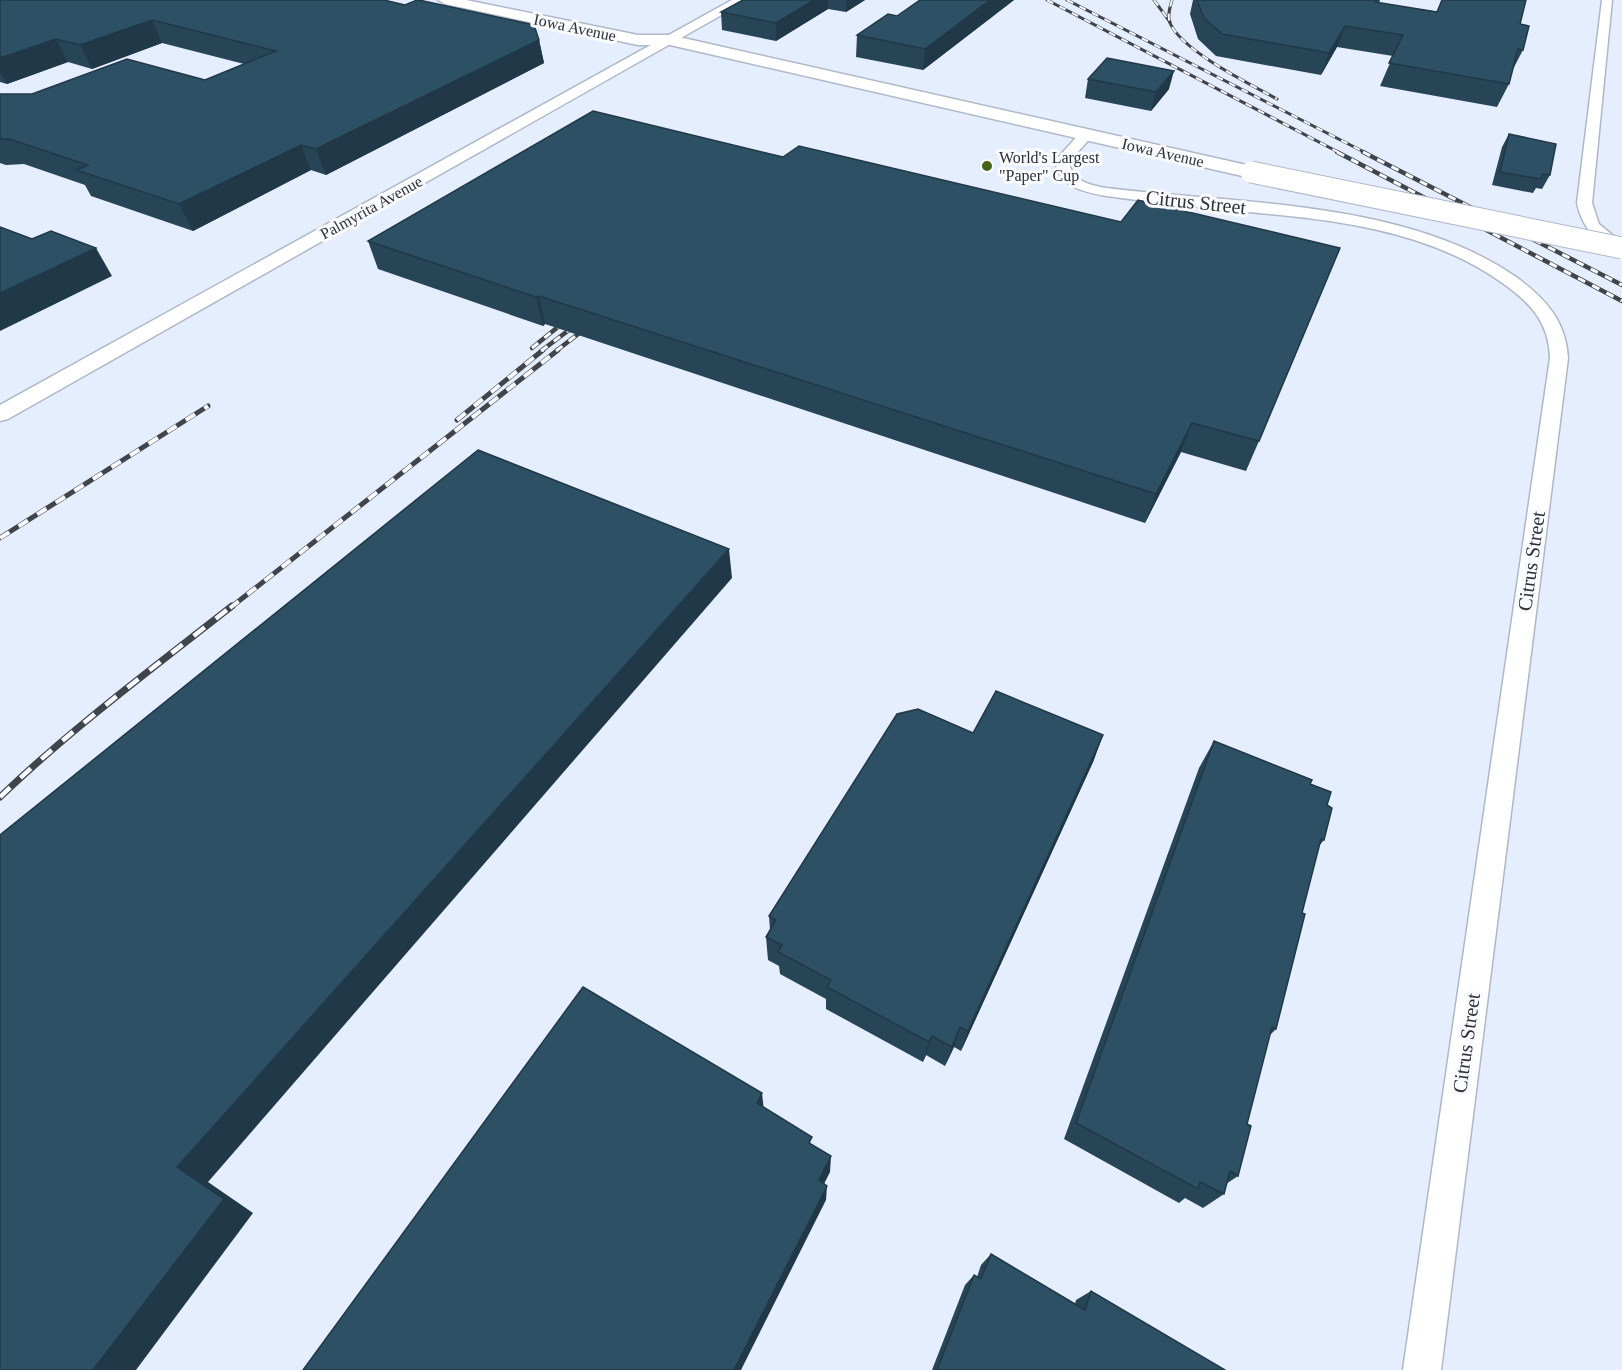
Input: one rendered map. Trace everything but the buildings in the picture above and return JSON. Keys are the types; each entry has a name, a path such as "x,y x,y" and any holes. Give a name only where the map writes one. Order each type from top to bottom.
{"main road":[{"name":"Iowa Avenue","path":"446,0 638,40 670,40 912,93 1251,172 1622,249"},
{"name":"Iowa Avenue","path":"510,0 657,31 670,40"}],"street":[{"name":"Palmyrita Avenue","path":"0,414 742,0"},
{"path":"1607,0 1584,192 1584,211 1601,236 1622,249"},
{"name":"Citrus Street","path":"1086,135 1062,161 1064,173 1074,183 1106,192 1344,218 1406,231 1453,248 1513,282 1551,319 1558,335 1559,358 1422,1370"}],"railway":[{"path":"1047,0 1340,153"},
{"path":"1067,0 1366,153"},
{"path":"1154,0 1169,21"},
{"path":"1169,21 1172,0"},
{"path":"1169,21 1177,34 1188,45 1234,76 1277,99"},
{"path":"1337,152 1622,301"},
{"path":"1363,152 1622,285"},
{"path":"532,348 569,318"},
{"path":"541,351 581,321"},
{"path":"556,351 590,325"},
{"path":"457,420 543,350"},
{"path":"230,608 558,350"},
{"path":"0,538 208,406"},
{"path":"0,797 84,723 232,606"}],"place":[{"name":"World's Largest \"Paper\" Cup","path":"987,166"}]}
